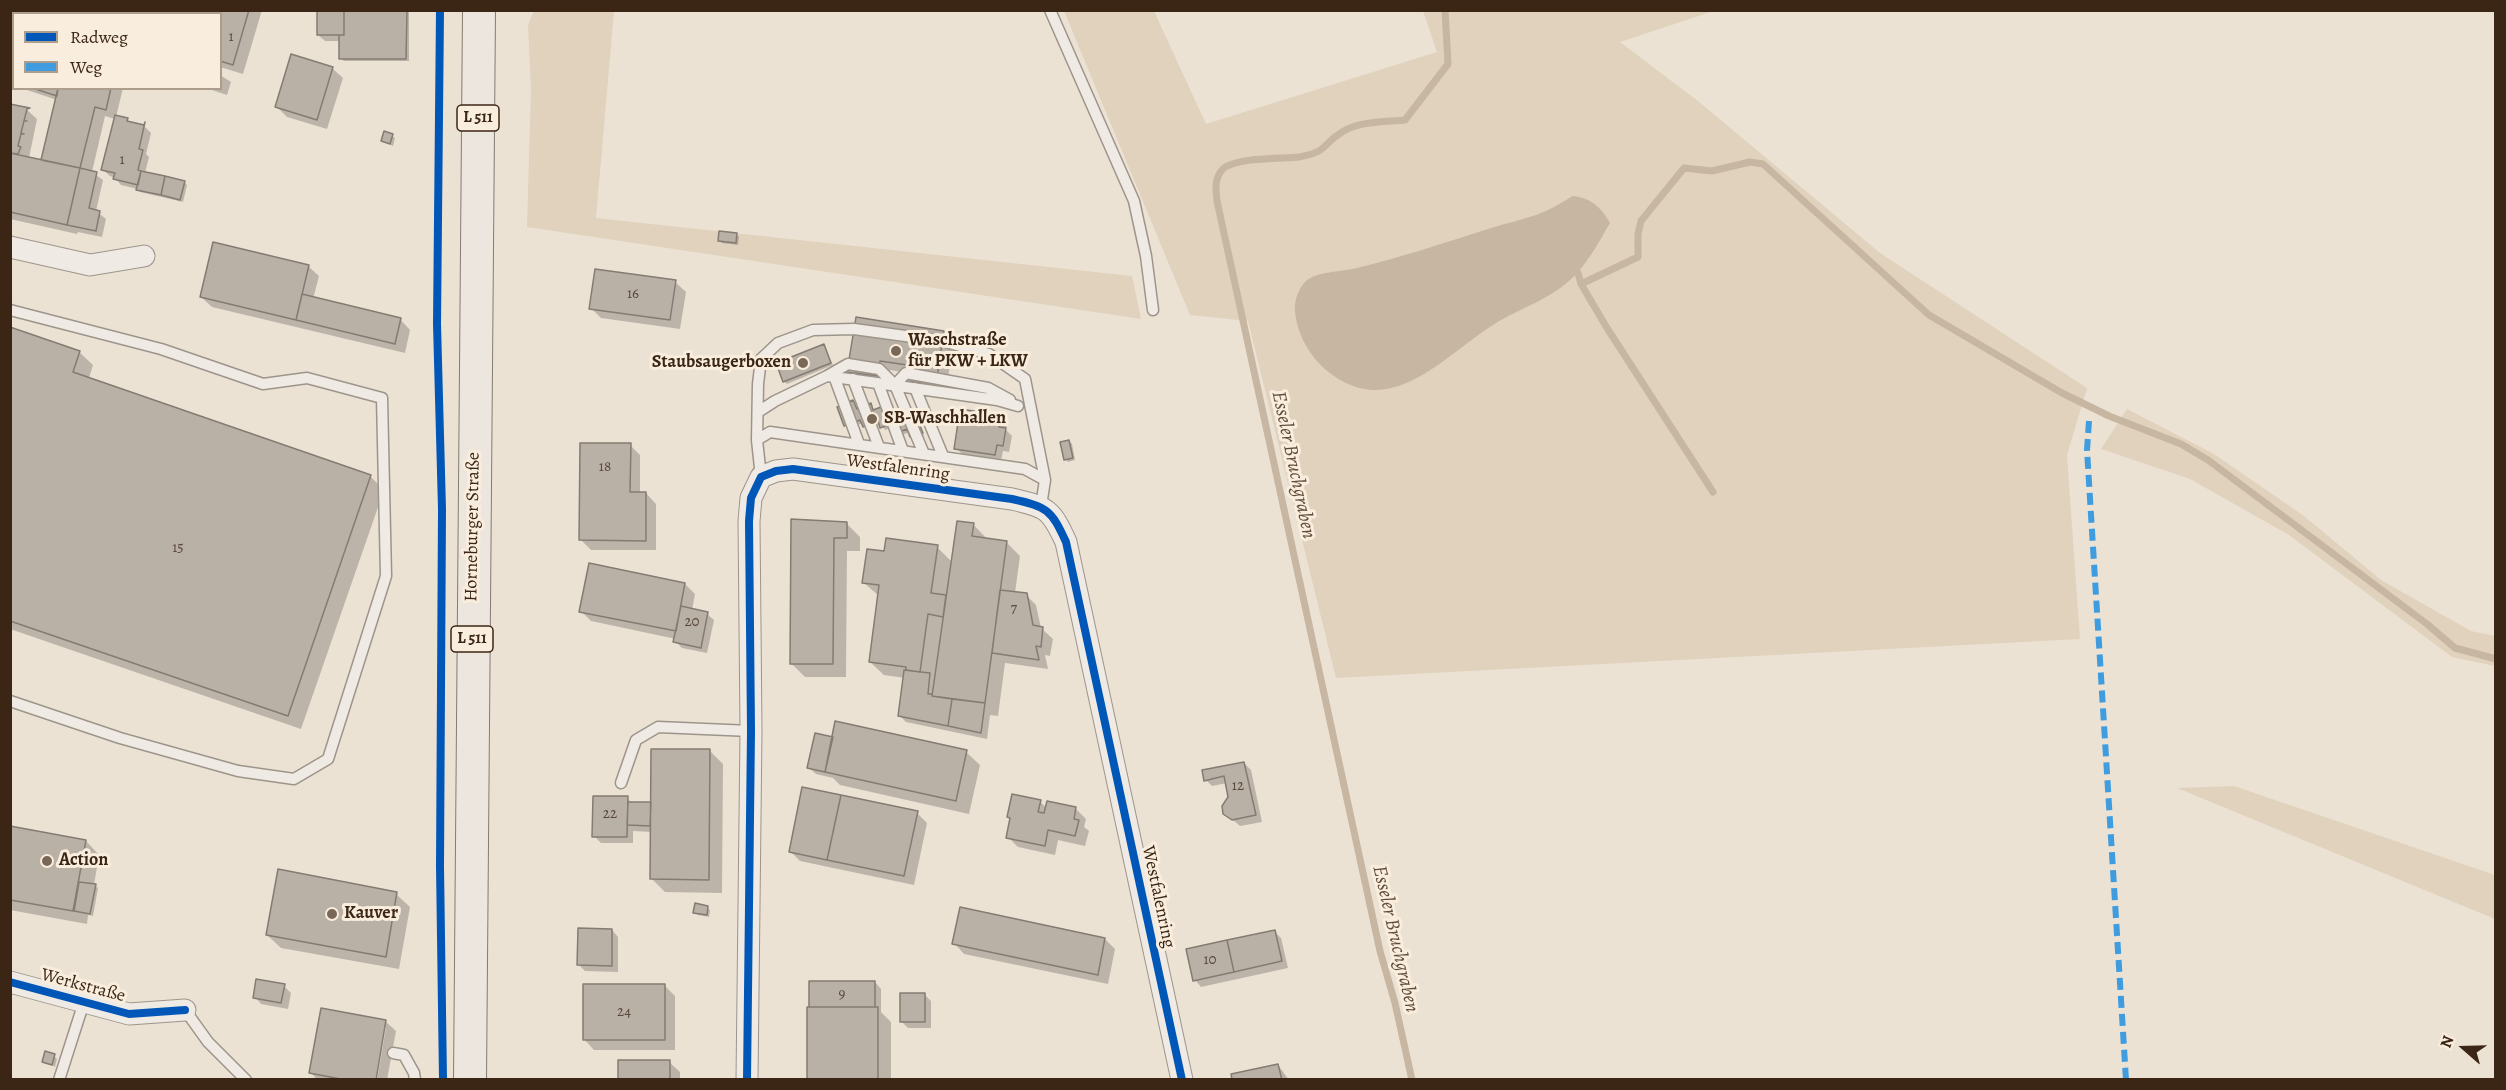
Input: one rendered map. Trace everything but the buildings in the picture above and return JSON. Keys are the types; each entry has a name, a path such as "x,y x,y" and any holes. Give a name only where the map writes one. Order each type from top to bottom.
{"main road":[{"name":"Horneburger Straße","path":"470,1080 482,20"}],"street":[{"path":"10,247 90,265 144,256"},
{"name":"Westfalenring","path":"761,477 776,471 793,469 1012,499 1041,506 1056,521 1066,542 1182,1080"},
{"path":"747,1080 751,731 749,521 752,498 761,477"},
{"name":"Werkstraße","path":"10,982 129,1014 185,1010"}],"lane":[{"path":"1050,10 1134,201 1146,256 1153,310"},
{"path":"10,310 161,349 263,384 307,378 381,398 386,576 328,759 294,779 238,771 120,738 10,701"},
{"path":"761,477 757,440 761,358 778,343 813,330 854,329 942,341 989,354 1024,379 1045,480 1041,506"},
{"path":"758,412 775,401 830,376 848,364 879,369 895,385 924,454"},
{"path":"895,385 906,372 937,377 988,388 1002,394 1018,406"},
{"path":"830,376 997,400 1032,410"},
{"path":"830,376 859,444"},
{"path":"853,379 879,447"},
{"path":"878,383 903,451"},
{"path":"915,388 943,456"},
{"path":"757,440 770,432 859,444 1025,469 1045,480"},
{"path":"621,783 636,740 658,728 751,731"},
{"path":"59,1080 84,1002"},
{"path":"185,1010 208,1042 246,1080"},
{"path":"393,1053 404,1054 414,1073 415,1080"}],"shaded area":[{"path":"534,11 614,11 596,218 1132,276 1141,319 527,227 531,89 528,25"},
{"path":"1064,11 1154,11 1206,124 1437,52 1423,11 1714,11 1620,42 1698,101 1880,253 2087,388 2067,455 2080,639 1336,678 1248,321 1190,315"},
{"path":"1573,196 1595,204 1610,223 1578,272 1548,296 1504,318 1435,367 1414,379 1394,387 1372,390 1349,385 1326,370 1314,358 1305,343 1298,328 1295,307 1300,288 1310,278 1423,250 1528,218 1549,210"},
{"path":"2127,409 2214,454 2304,516 2381,580 2471,631 2495,636 2495,666 2452,657 2289,535 2190,479 2101,449"},
{"path":"2234,786 2495,875 2495,919 2177,788"}],"waterway":[{"name":"Esseler Bruchgraben","path":"1412,1080 1395,1003 1380,951 1217,201 1216,185 1222,170 1236,163 1308,155 1320,150 1349,128 1405,120 1448,64 1445,10"},
{"path":"1578,273 1581,284 1638,257 1638,234 1641,221 1684,168 1712,171 1750,162 1763,164 1929,315 2062,393 2109,416 2181,444 2208,460 2427,624 2455,648 2496,659"},
{"path":"1581,284 1713,492"}],"marked path":[{"path":"2089,421 2087,450 2126,1080"}],"cycle path":[{"path":"440,10 437,324 442,509 440,866 443,1080"},
{"path":"747,1080 751,731 749,521 751,498 761,477 776,471 793,469 1012,499 1041,507 1056,522 1066,542 1182,1080"},
{"path":"10,982 129,1014 185,1010"}],"place":[{"name":"Waschstraße für PKW + LKW","path":"896,351"},
{"name":"Staubsaugerboxen","path":"803,363"},
{"name":"SB-Waschhallen","path":"872,419"},
{"name":"Action","path":"47,861"},
{"name":"Kauver","path":"332,914"}]}
